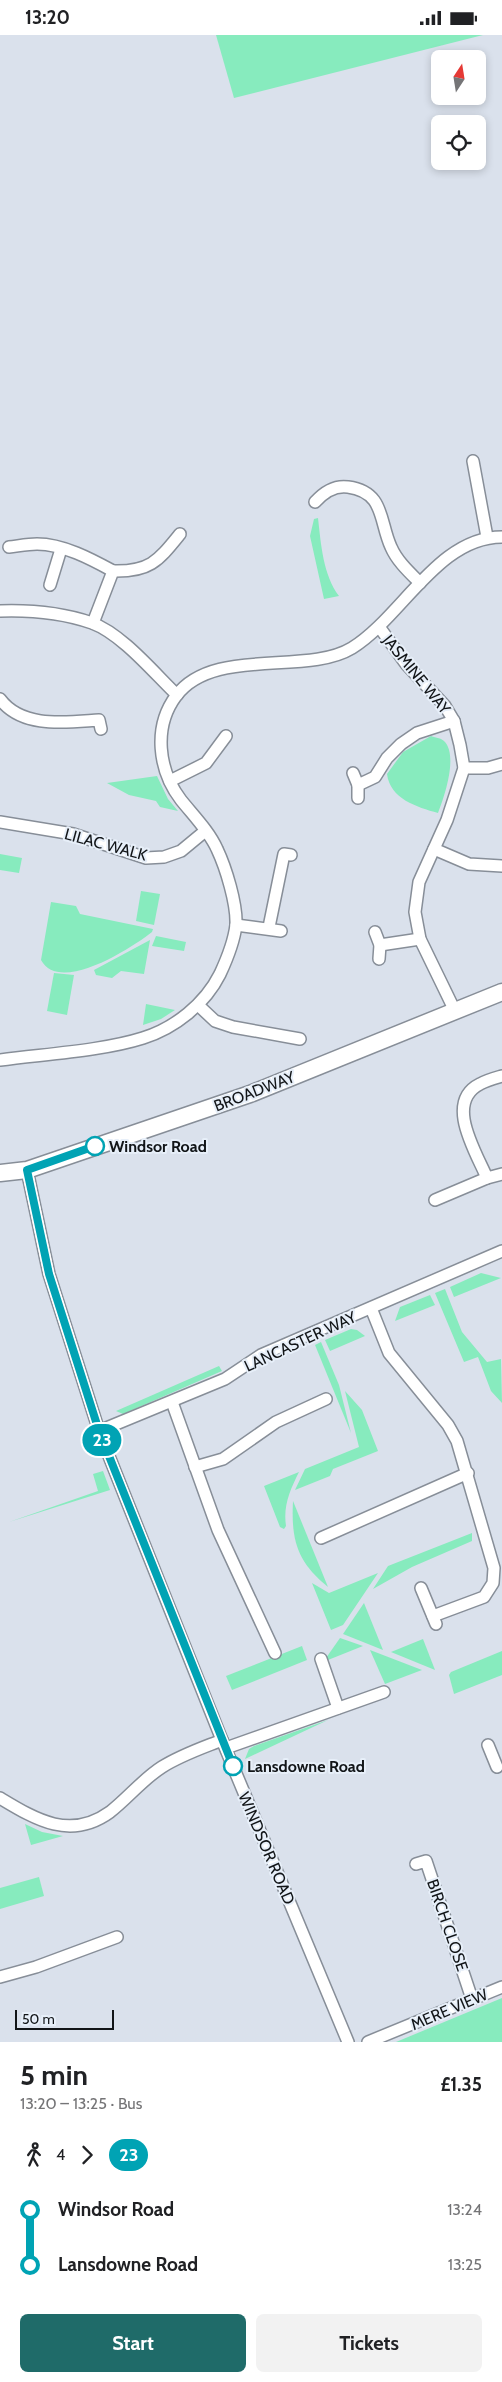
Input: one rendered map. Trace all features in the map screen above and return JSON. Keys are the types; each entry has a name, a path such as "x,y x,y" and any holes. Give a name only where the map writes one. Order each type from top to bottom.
{"main road":[{"name":"BROADWAY","path":"0,1173 27,1170 250,1094 502,992"}],"street":[{"path":"473,461 487,537"},
{"path":"315,502 322,493 332,488 343,486 357,488 369,494 381,513 391,548 420,583"},
{"path":"9,547 38,544 61,549 91,560 113,571 133,571 147,567 160,559 180,534"},
{"path":"380,628 420,583 441,563 471,543 487,537 502,537"},
{"path":"50,585 61,549"},
{"path":"93,623 113,571"},
{"path":"0,611 60,615 93,623 115,637 177,695 165,720 161,735 161,754 170,781 216,847 227,874 236,925 224,965 216,982 198,1005 173,1024 144,1038 120,1043 0,1060"},
{"name":"JASMINE WAY","path":"177,695 188,684 227,668 334,657 350,649 380,628 406,664 433,690 454,721 464,768 453,804 419,882 415,912 420,939 455,1011"},
{"path":"0,699 6,707 32,719 66,722 99,719"},
{"path":"358,785 375,777 387,758 400,744 417,733 454,721"},
{"path":"170,781 206,763 225,743"},
{"path":"464,768 488,768 502,764"},
{"path":"353,773 358,785 358,798"},
{"name":"LILAC WALK","path":"0,822 73,834 146,858 164,857 181,851 204,832"},
{"path":"434,849 469,864 502,865"},
{"path":"269,927 284,854 291,855"},
{"path":"236,925 269,927 282,931"},
{"path":"375,932 380,945 379,959"},
{"path":"380,945 420,939"},
{"path":"198,1005 215,1021 278,1040 300,1039"},
{"path":"487,1178 462,1117 464,1098 478,1084 502,1076"},
{"name":"WINDSOR ROAD","path":"27,1170 49,1274 99,1431 224,1744 348,2042"},
{"path":"435,1200 487,1178 502,1174"},
{"name":"LANCASTER WAY","path":"99,1431 225,1379 261,1355 502,1251"},
{"path":"371,1308 389,1353 448,1425 457,1441 468,1473 494,1568 493,1583 484,1597 434,1620 421,1588"},
{"path":"195,1467 223,1459 276,1422 326,1399"},
{"path":"172,1402 218,1530 252,1613 275,1653"},
{"path":"321,1538 468,1473"},
{"path":"321,1659 338,1709"},
{"path":"0,1798 38,1821 73,1827 91,1822 109,1813 162,1767 224,1744 338,1709 384,1692"},
{"name":"BIRCH CLOSE","path":"416,1864 426,1861 472,1999"},
{"path":"0,1977 36,1967 117,1937"},
{"name":"MERE VIEW","path":"368,2042 502,1987"}],"green space":[{"path":"216,35 483,35 234,98"},
{"path":"318,518 326,569 329,579 339,596 324,599 310,536 314,519"},
{"path":"431,736 445,742 449,749 450,757 449,777 438,813 413,805 399,796 389,783 387,774 403,752"},
{"path":"157,776 168,799 178,811 160,807 156,801 129,795 107,783"},
{"path":"0,854 22,858 19,873 0,870"},
{"path":"141,891 160,894 154,925 136,921"},
{"path":"51,902 76,906 80,914 153,929 152,932 114,957 96,965 64,973 50,969 41,960"},
{"path":"156,936 186,942 184,951 152,946"},
{"path":"150,940 144,974 121,971 112,978 96,975 94,970"},
{"path":"54,973 74,975 67,1015 47,1011"},
{"path":"146,1004 175,1010 161,1019 143,1025"},
{"path":"481,1273 501,1278 454,1297 450,1287"},
{"path":"445,1289 462,1332 487,1362 501,1359 502,1403 491,1391 478,1357 464,1362 435,1293"},
{"path":"430,1295 435,1305 395,1321 400,1307"},
{"path":"351,1329 357,1330 365,1336 330,1351 325,1340"},
{"path":"321,1342 339,1385 351,1433 315,1345"},
{"path":"219,1366 222,1371 123,1414 116,1411"},
{"path":"345,1391 362,1410 378,1451 333,1469 330,1476 295,1490 305,1469 359,1447"},
{"path":"103,1471 110,1490 9,1522 98,1491 93,1474"},
{"path":"299,1472 288,1498 286,1526 284,1529 280,1527 264,1486"},
{"path":"293,1501 328,1587 309,1569 298,1549 293,1527"},
{"path":"472,1533 472,1541 412,1567 373,1589 388,1566"},
{"path":"378,1573 343,1625 331,1630 312,1583 329,1593"},
{"path":"364,1603 383,1650 343,1634"},
{"path":"340,1638 363,1646 328,1660 326,1658"},
{"path":"423,1639 435,1670 391,1652"},
{"path":"302,1646 307,1660 232,1690 226,1676"},
{"path":"370,1650 422,1670 385,1684"},
{"path":"502,1651 502,1675 454,1694 449,1675 451,1672"},
{"path":"328,1720 245,1759 249,1749 254,1746"},
{"path":"25,1824 42,1832 63,1836 31,1845"},
{"path":"39,1877 44,1896 0,1909 0,1888"},
{"path":"502,1998 502,2042 396,2042"}],"bus line":[{"name":"23","path":"95,1146 41,1163 27,1170 49,1274 99,1431 233,1766"}],"place":[{"name":"Windsor Road","path":"95,1146"},
{"name":"Lansdowne Road","path":"233,1766"}]}
